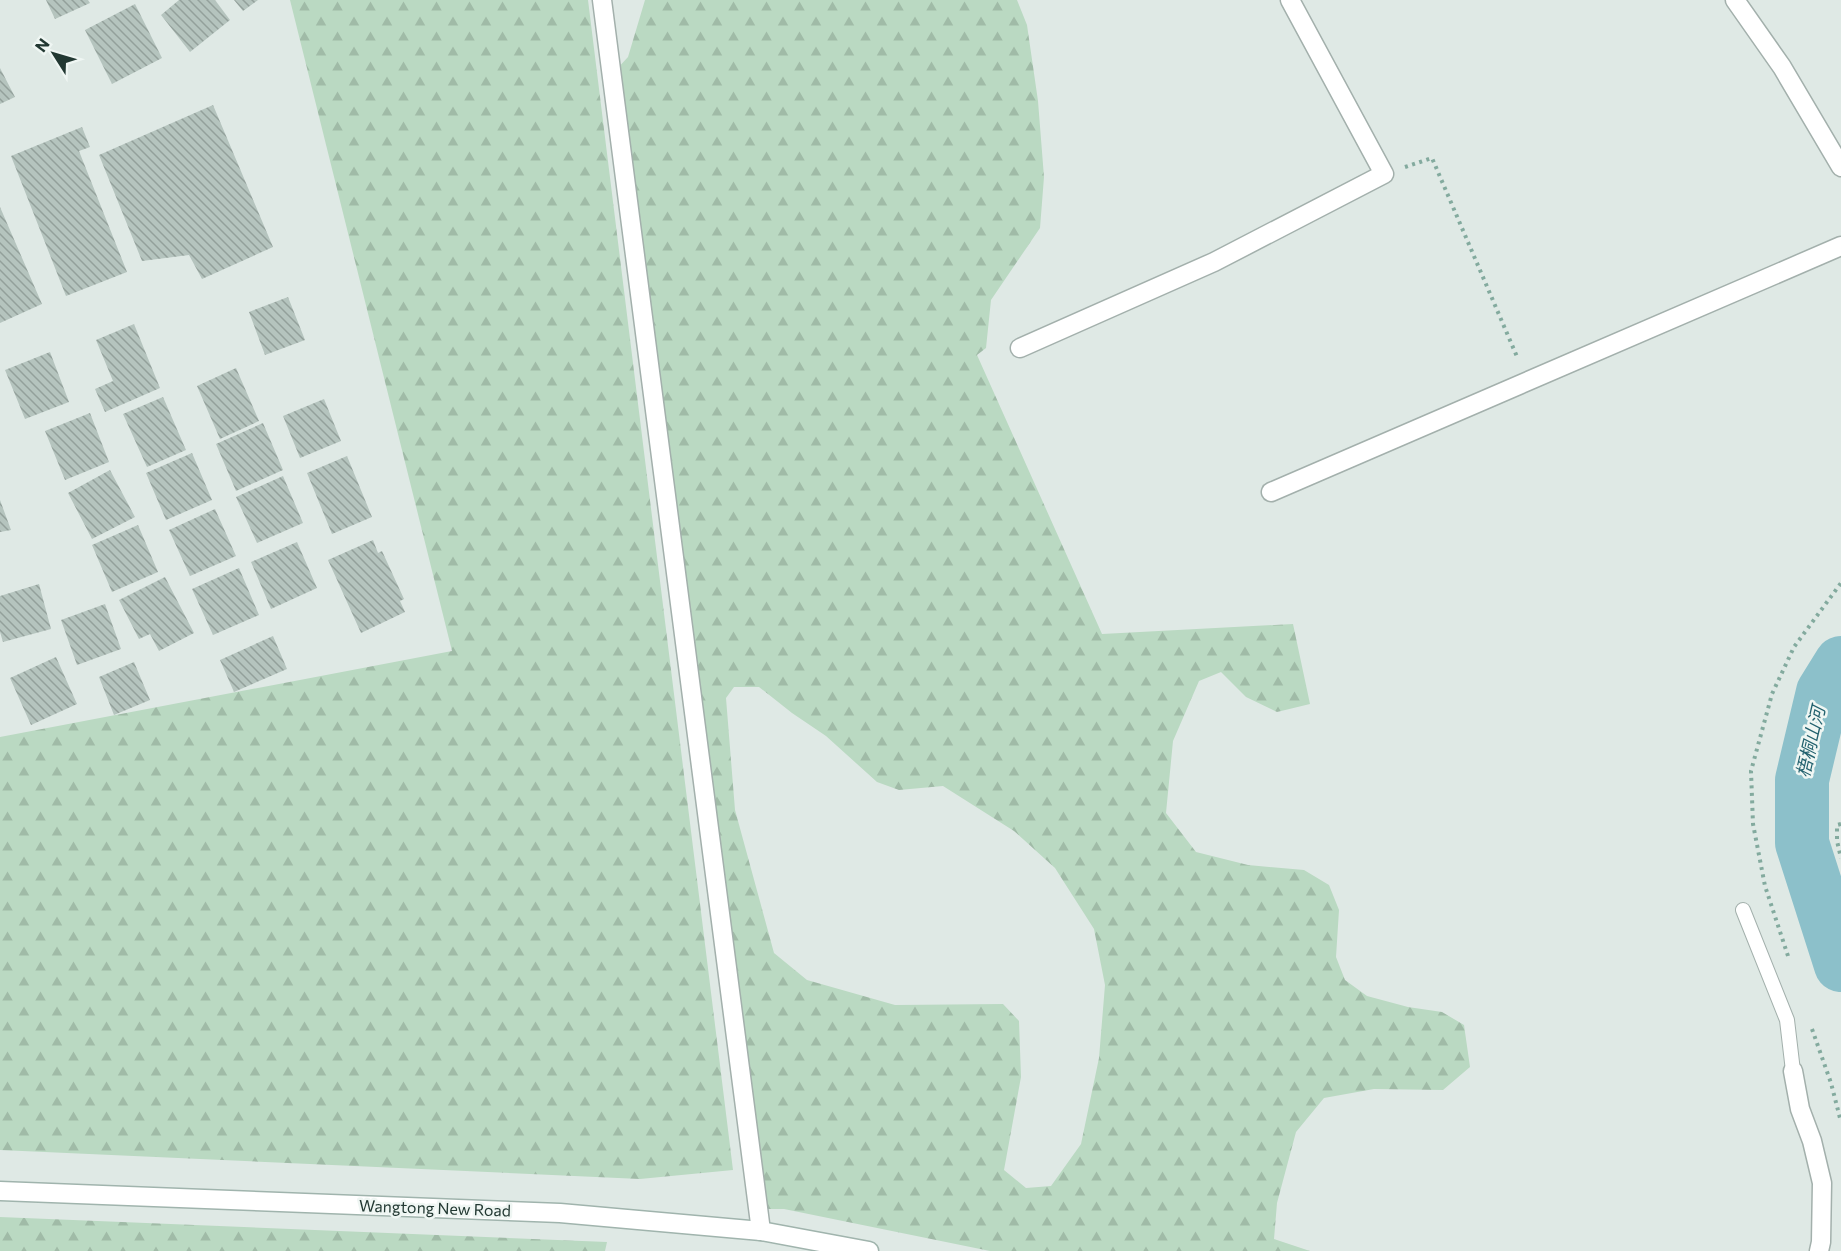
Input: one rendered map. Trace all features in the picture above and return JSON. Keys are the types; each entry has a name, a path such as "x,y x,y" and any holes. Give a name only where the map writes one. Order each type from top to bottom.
{"street":[{"path":"602,0 760,1231"},
{"path":"1020,348 1214,262 1384,174 1290,0"},
{"path":"1735,0 1782,67 1840,161"},
{"path":"1272,492 1841,246"},
{"path":"1793,1071 1800,1110 1812,1141 1822,1183 1819,1251"},
{"name":"Wangtong New Road","path":"0,1191 560,1214 760,1231 869,1251"}],"lane":[{"path":"1743,910 1787,1020 1793,1071"}],"path":[{"path":"1384,174 1432,158 1528,382"},
{"path":"1790,961 1765,886 1752,824 1751,771 1772,694 1794,647 1841,583"},
{"path":"1841,824 1837,825 1837,842 1841,858"},
{"path":"1811,1024 1831,1083 1841,1122"}],"green space":[{"path":"290,0 588,0 733,1170 640,1179 0,1150 0,737 452,651"},
{"path":"645,0 1017,0 1027,25 1038,101 1044,177 1040,228 991,300 986,348 977,355 1102,634 1293,624 1310,704 1277,712 1246,697 1221,672 1199,681 1173,741 1166,813 1196,852 1248,865 1304,870 1329,885 1339,910 1336,957 1345,980 1367,996 1408,1007 1442,1012 1464,1025 1470,1067 1443,1090 1374,1089 1324,1098 1296,1132 1277,1203 1274,1239 1310,1251 990,1251 784,1209 767,1209 615,71 628,57","holes":["734,687 759,687 826,736 877,782 899,790 943,786 1014,831 1055,868 1094,929 1105,985 1099,1058 1081,1144 1051,1186 1026,1188 1004,1170 1021,1077 1019,1021 1003,1004 895,1005 807,980 774,953 735,810 726,698"]},
{"path":"0,1217 607,1242 605,1251 0,1251"}],"building":[{"path":"46,0 88,0 90,3 55,19"},
{"path":"179,0 215,0 230,20 190,52 161,15"},
{"path":"234,0 258,0 243,11"},
{"path":"135,4 162,58 112,84 85,30"},
{"path":"0,68 15,97 0,104"},
{"path":"213,105 273,247 202,279 189,255 142,261 99,155"},
{"path":"82,127 90,147 79,151 127,272 66,296 11,156"},
{"path":"0,207 42,304 0,323"},
{"path":"288,297 305,340 265,355 249,312"},
{"path":"134,324 160,388 105,412 95,389 113,381 96,340"},
{"path":"50,352 69,402 25,419 5,370"},
{"path":"236,368 259,421 220,439 197,386"},
{"path":"163,397 186,450 147,467 123,414"},
{"path":"324,399 341,441 300,458 283,416"},
{"path":"90,413 109,462 65,480 45,431"},
{"path":"263,423 283,470 236,491 216,444"},
{"path":"192,453 212,500 166,520 146,473"},
{"path":"347,456 372,517 332,534 307,473"},
{"path":"110,470 135,517 92,539 68,493"},
{"path":"283,476 303,523 257,543 236,497"},
{"path":"0,500 11,530 0,532"},
{"path":"215,509 236,556 190,576 169,530"},
{"path":"138,525 158,572 112,592 92,545"},
{"path":"373,540 378,553 382,551 404,599 400,601 405,612 361,633 328,560"},
{"path":"297,542 317,588 271,609 251,562"},
{"path":"239,568 259,615 213,635 192,589"},
{"path":"165,577 194,633 159,651 150,634 139,639 119,600"},
{"path":"39,584 51,629 3,642 0,632 0,596"},
{"path":"105,604 121,649 77,665 61,620"},
{"path":"273,636 287,669 234,692 220,660"},
{"path":"56,657 77,704 31,725 10,678"},
{"path":"134,662 150,700 114,715 99,677"}],"waterway":[{"name":"梧桐山河","path":"1841,663 1823,692 1802,780 1802,843 1841,965"}]}
